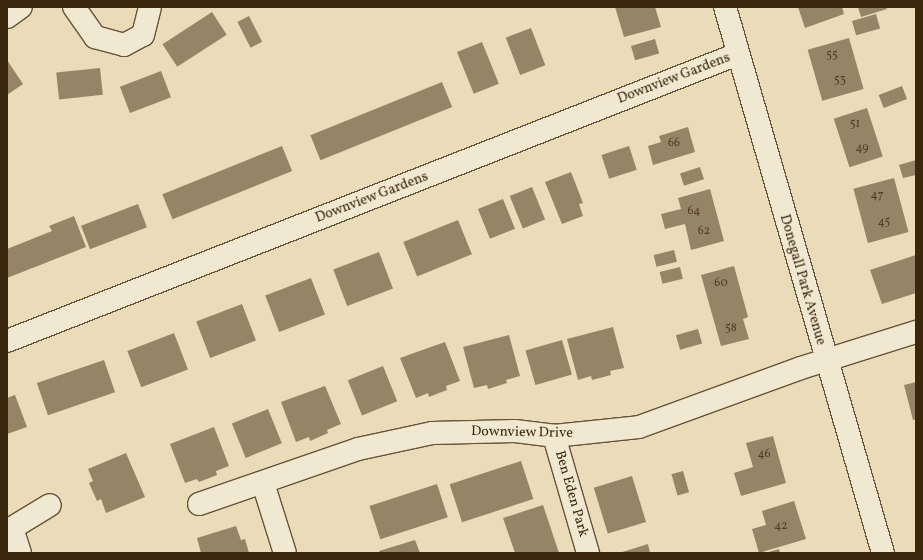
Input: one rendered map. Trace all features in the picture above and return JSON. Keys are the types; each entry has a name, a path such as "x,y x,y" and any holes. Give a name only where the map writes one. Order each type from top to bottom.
{"street":[{"path":"7,17 21,7"},
{"path":"74,7 95,37 124,44 143,35 150,7"},
{"name":"Donegall Park Avenue","path":"725,7 826,361 883,553"},
{"name":"Downview Gardens","path":"7,341 738,54"},
{"name":"Downview Drive","path":"199,504 358,449 432,433 515,431 554,436 639,427 826,361 916,332"},
{"name":"Ben Eden Park","path":"554,436 588,553"},
{"path":"263,483 284,553"},
{"path":"20,553 12,528 50,505"}],"building":[{"path":"615,7 655,7 661,27 624,37"},
{"path":"798,7 842,7 844,14 805,28"},
{"path":"858,7 886,7 887,9 861,17"},
{"path":"212,12 227,35 177,67 163,44"},
{"path":"876,14 880,28 856,35 852,21"},
{"path":"249,16 262,42 251,48 237,22"},
{"path":"531,28 545,65 520,75 506,38"},
{"path":"849,38 864,89 822,101 808,50"},
{"path":"655,39 659,53 635,60 631,46"},
{"path":"482,42 499,84 474,94 457,52"},
{"path":"7,60 23,84 7,95"},
{"path":"100,68 103,95 59,99 56,73"},
{"path":"161,71 171,97 130,113 120,87"},
{"path":"442,82 452,107 320,160 310,135"},
{"path":"902,86 907,99 884,108 879,95"},
{"path":"867,108 883,157 849,167 834,119"},
{"path":"688,127 695,152 653,165 648,146 661,142 659,136"},
{"path":"282,146 292,171 173,219 162,194"},
{"path":"629,146 637,170 609,179 601,155"},
{"path":"916,160 916,175 903,178 899,165"},
{"path":"700,167 704,179 684,186 680,173"},
{"path":"571,172 583,203 579,204 583,216 562,224 545,182"},
{"path":"894,178 908,232 868,243 853,189"},
{"path":"532,187 545,219 523,228 510,196"},
{"path":"710,189 724,241 691,250 685,224 665,229 661,214 681,209 678,198"},
{"path":"503,199 515,229 490,239 478,209"},
{"path":"138,204 147,227 90,249 81,226"},
{"path":"74,216 86,247 7,278 7,249 52,231 49,226"},
{"path":"458,220 472,254 417,276 403,242"},
{"path":"674,250 677,262 657,267 654,255"},
{"path":"379,252 393,288 347,306 333,270"},
{"path":"916,255 916,293 882,304 870,270"},
{"path":"734,266 748,317 743,319 749,339 721,346 701,275"},
{"path":"680,267 683,279 663,284 660,272"},
{"path":"311,278 325,314 279,332 265,296"},
{"path":"242,304 256,340 210,358 196,322"},
{"path":"613,327 624,368 610,371 611,375 592,380 591,376 578,380 567,339"},
{"path":"698,329 702,343 680,350 676,335"},
{"path":"174,333 188,369 141,387 127,351"},
{"path":"509,335 520,376 506,380 507,383 488,389 487,385 474,388 463,347"},
{"path":"562,340 572,375 535,385 525,350"},
{"path":"445,342 460,381 446,386 447,390 429,397 428,393 416,398 400,358"},
{"path":"104,360 115,392 48,415 37,383"},
{"path":"383,366 397,401 362,415 348,380"},
{"path":"916,382 916,419 913,420 904,385"},
{"path":"325,386 341,424 327,430 328,433 310,441 309,437 296,442 281,402"},
{"path":"15,395 27,427 7,434 7,398"},
{"path":"268,409 282,443 246,458 232,424"},
{"path":"214,427 229,466 216,471 217,475 199,482 197,479 185,483 170,444"},
{"path":"773,436 786,483 741,496 734,473 753,467 746,443"},
{"path":"126,453 145,497 106,513 101,499 97,501 89,483 93,481 88,469"},
{"path":"521,461 533,499 462,522 450,484"},
{"path":"683,471 689,492 678,495 671,474"},
{"path":"632,476 646,522 608,534 594,488"},
{"path":"437,484 448,517 380,539 369,506"},
{"path":"794,501 806,539 759,553 752,529 766,525 762,511"},
{"path":"543,505 559,553 515,553 503,518"},
{"path":"236,526 241,540 245,539 249,553 201,553 197,538"},
{"path":"415,540 420,553 380,553 379,551"},
{"path":"648,544 650,553 619,553"},
{"path":"779,549 780,553 765,553"}]}
